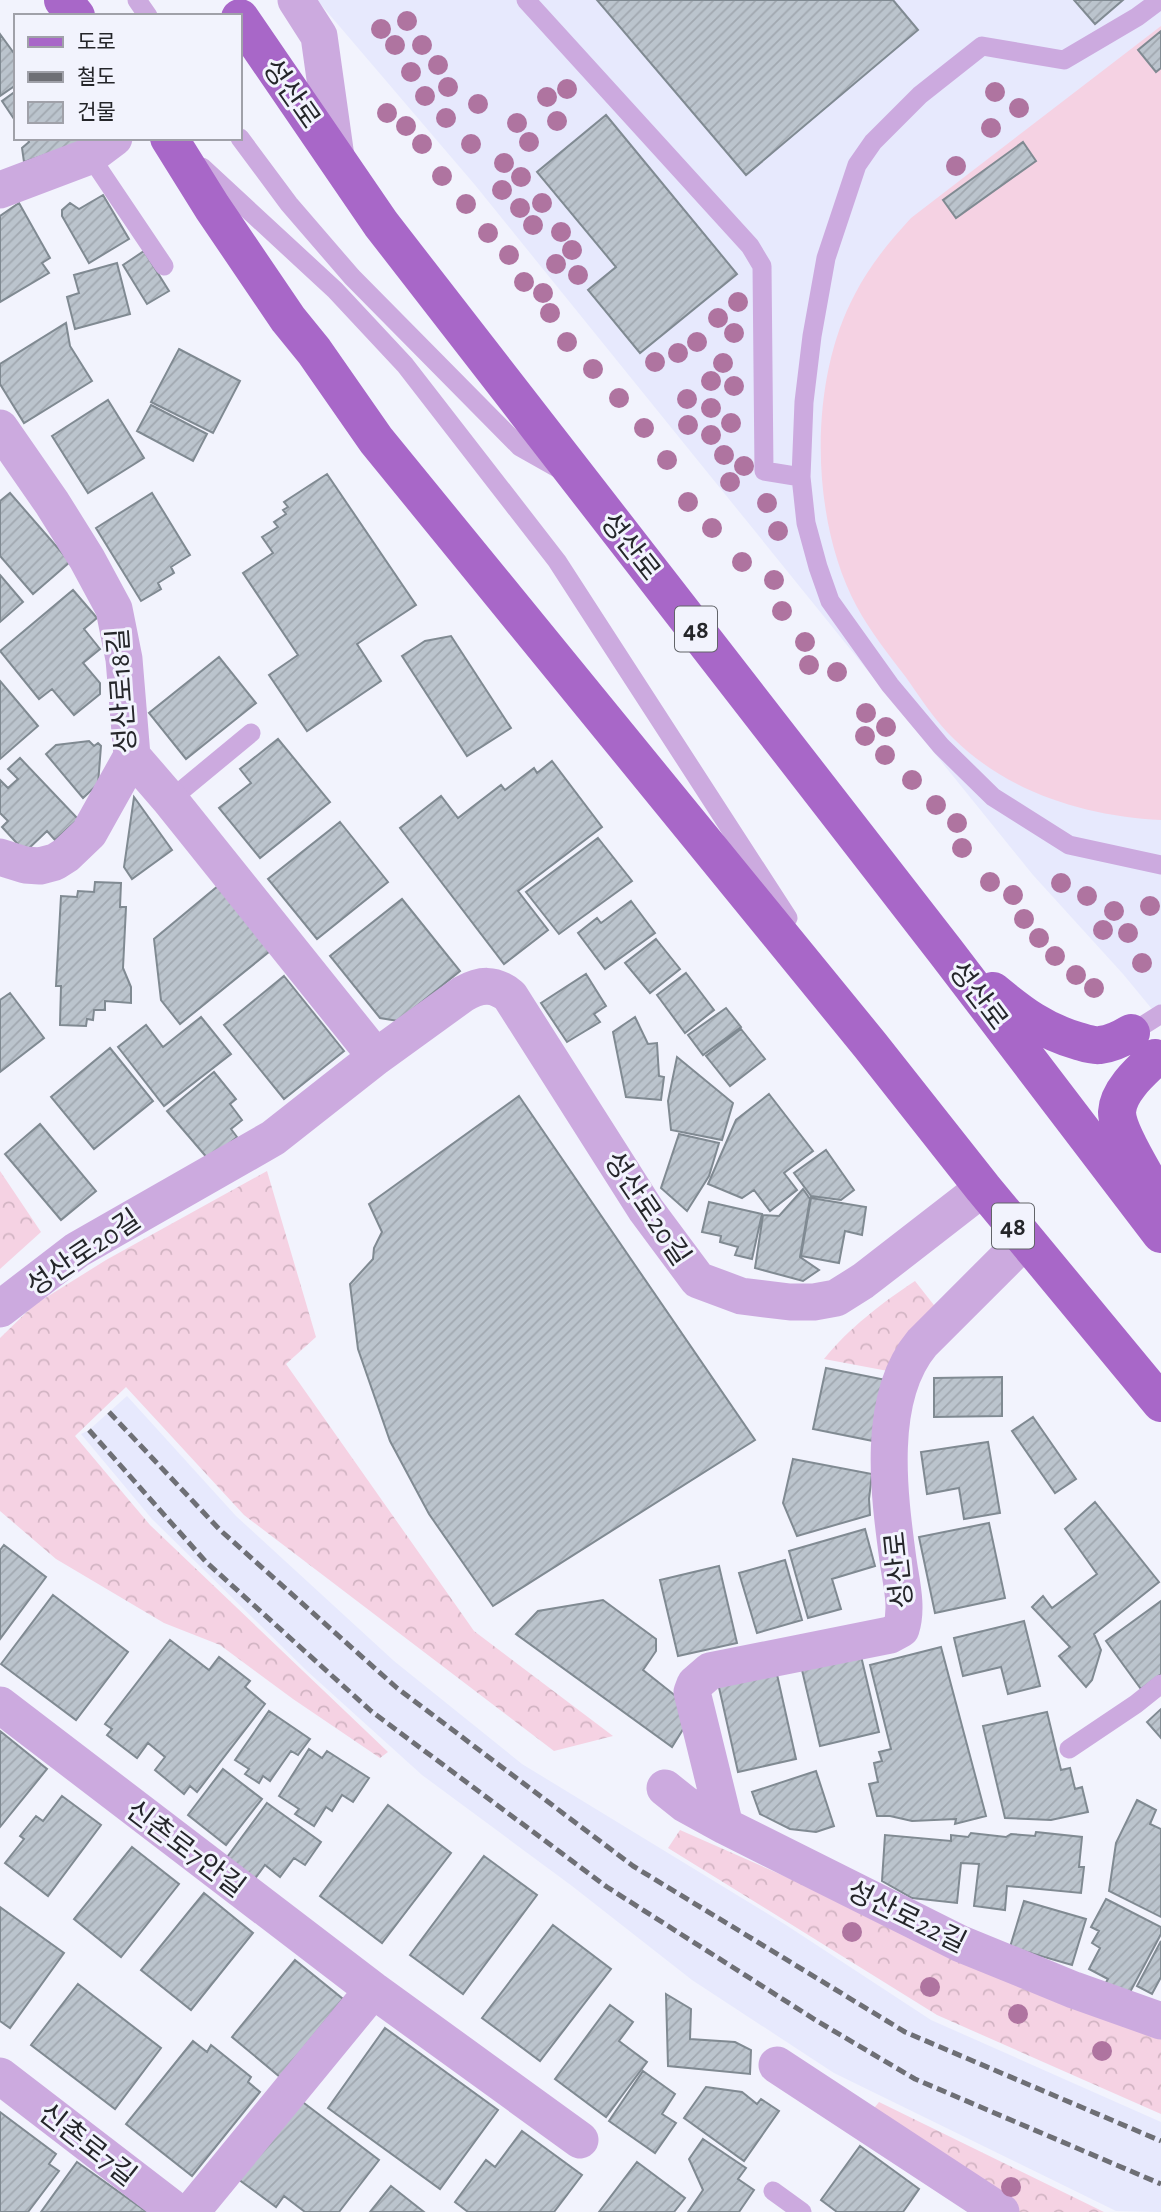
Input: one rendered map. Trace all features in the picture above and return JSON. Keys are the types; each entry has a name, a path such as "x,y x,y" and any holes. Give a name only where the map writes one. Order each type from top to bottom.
{"main road":[{"path":"63,0 74,14"},
{"name":"성산로","path":"242,21 381,224 946,952 1161,1234"},
{"name":"48","path":"171,140 288,319 314,351 376,440 870,1045 982,1188 1161,1403"},
{"path":"946,952 1020,1014 1046,1031 1094,1045 1152,1040 1117,1111 1121,1130 1161,1203"}],"street":[{"path":"296,0 319,36 336,157"},
{"path":"0,190 102,147"},
{"name":"성산로18길","path":"0,428 88,559 114,609 124,659 132,756 89,834 66,855 55,862 40,866 25,865 0,857"},
{"path":"132,756 376,1057"},
{"name":"성산로20길","path":"0,1309 77,1250 273,1138 376,1057 476,987 500,987 510,996 670,1245 698,1280 741,1296 790,1302 836,1298 863,1281 982,1188"},
{"name":"성산로","path":"725,1826 692,1692 695,1684 710,1671 890,1635 901,1629 905,1612 892,1517 889,1472 891,1427 902,1377 910,1357 922,1343 1025,1240"},
{"name":"신촌로7안길","path":"0,1705 373,1990 580,2140"},
{"name":"성산로22길","path":"665,1788 685,1804 725,1826 959,1943 1074,1990 1161,2021"},
{"path":"191,2212 373,1990"},
{"path":"777,2065 1001,2212"},
{"name":"신촌로7길","path":"0,2076 177,2212"}],"lane":[{"path":"526,0 750,246 756,256 761,266 764,471 801,477"},
{"path":"1160,0 1137,17 1064,60 982,46 920,95 873,142 857,165 826,258 804,402 801,477 806,523 830,601 890,685 941,746 993,797 1069,845 1161,865"},
{"path":"172,140 335,290 405,365 556,561 870,1045"},
{"path":"241,140 289,204 352,277 520,447 581,482"},
{"path":"102,147 164,266"},
{"path":"170,800 251,733"},
{"path":"1069,1749 1161,1684"},
{"path":"773,2191 802,2212"}],"shaded area":[{"path":"317,0 1161,0 1161,1020 1033,875 475,185"},
{"path":"127,1396 236,1516 394,1661 522,1764 786,1925 931,2020 1161,2122 1161,2212 1116,2211 834,2073 692,1980 572,1886 422,1775 307,1671 152,1519 81,1434"}],"green space":[{"path":"1161,26 1161,820 1105,813 1050,798 999,774 947,732 868,625 841,572 830,534 823,493 821,450 829,367 840,329 861,283 888,245 911,218"},
{"path":"0,1171 41,1232 0,1269"},
{"path":"267,1171 316,1337 286,1364 474,1631 613,1736 554,1751 244,1515 126,1387 75,1436 150,1525 388,1752 380,1758 220,1645 164,1623 56,1559 0,1511 0,1338 34,1305 106,1260"},
{"path":"915,1281 937,1309 888,1371 824,1359 867,1317"},
{"path":"680,1830 1070,2002 1161,2033 1161,2114 937,2015 668,1848"},
{"path":"879,2102 1104,2212 1014,2212 871,2112"}],"building":[{"path":"597,0 893,0 918,30 746,175"},
{"path":"1074,0 1123,0 1095,24"},
{"path":"1161,31 1161,68 1156,72 1138,50"},
{"path":"0,34 14,53 14,86 0,96"},
{"path":"14,92 14,119 2,101"},
{"path":"606,115 737,274 640,353 588,290 616,267 537,172"},
{"path":"28,140 79,140 81,143 24,162 22,148"},
{"path":"1023,142 1036,161 956,218 943,200"},
{"path":"103,195 129,239 89,263 62,216 62,210 70,203 79,209"},
{"path":"19,203 50,258 42,263 49,273 0,302 0,216"},
{"path":"144,251 169,291 147,304 123,265"},
{"path":"117,263 130,314 75,329 67,297 79,293 74,275"},
{"path":"66,323 70,346 92,381 24,423 0,384 0,364"},
{"path":"179,349 240,381 213,433 151,402"},
{"path":"108,400 144,458 88,493 52,436"},
{"path":"151,405 207,434 193,461 137,431"},
{"path":"327,474 416,605 357,644 381,681 307,731 269,675 298,655 243,573 273,553 262,537 278,527 274,522 286,514 283,510 288,507 284,502"},
{"path":"10,493 70,562 33,594 0,556 0,501"},
{"path":"152,493 190,555 171,567 174,573 158,583 161,589 141,601 96,528"},
{"path":"0,575 23,602 0,622"},
{"path":"73,590 97,618 84,629 100,649 83,663 100,683 100,694 74,715 52,689 39,699 0,651"},
{"path":"451,636 511,728 467,756 402,656 425,641"},
{"path":"219,657 256,703 186,759 149,713"},
{"path":"0,681 38,726 0,759"},
{"path":"278,739 330,802 260,858 219,808 251,783 240,769"},
{"path":"89,741 94,746 98,743 101,746 98,784 83,798 46,754 56,745"},
{"path":"20,758 78,819 55,840 47,831 25,852 2,827 8,821 0,813 0,780 8,788 18,779 8,769"},
{"path":"552,761 602,827 518,891 548,930 504,964 400,828 441,796 458,818 501,785 505,790 534,768 537,773"},
{"path":"134,797 172,850 132,879 124,867"},
{"path":"340,822 388,882 317,939 268,879"},
{"path":"598,838 632,881 559,934 526,892"},
{"path":"95,882 121,883 120,907 126,907 123,968 131,987 131,1003 105,1001 105,1010 94,1010 93,1020 87,1019 86,1026 60,1025 61,986 56,986 61,896 77,897 78,891 94,892"},
{"path":"218,886 270,951 180,1024 161,1000 154,939"},
{"path":"402,899 460,971 398,1021 380,1018 330,956"},
{"path":"631,901 655,933 605,969 578,933 597,918 601,923"},
{"path":"656,939 680,969 650,993 625,963"},
{"path":"686,973 714,1010 685,1033 657,995"},
{"path":"586,974 606,1006 594,1014 600,1022 567,1042 541,1003"},
{"path":"284,976 344,1051 284,1099 224,1025"},
{"path":"10,993 44,1038 0,1072 0,1000"},
{"path":"726,1008 741,1027 703,1055 688,1035"},
{"path":"201,1017 231,1054 164,1106 118,1047 146,1025 163,1047"},
{"path":"635,1017 648,1044 657,1043 659,1076 664,1077 661,1100 626,1097 613,1032"},
{"path":"741,1029 765,1059 730,1086 706,1056"},
{"path":"110,1048 153,1101 94,1149 51,1097"},
{"path":"677,1057 733,1103 722,1140 671,1130 668,1101"},
{"path":"214,1072 236,1099 230,1104 242,1120 231,1129 237,1137 209,1160 167,1111"},
{"path":"769,1094 813,1151 784,1173 797,1190 770,1211 754,1190 742,1198 708,1184 736,1120"},
{"path":"519,1096 755,1440 493,1606 429,1514 390,1441 358,1349 350,1284 373,1259 374,1248 382,1232 369,1204"},
{"path":"40,1124 96,1191 61,1220 5,1154"},
{"path":"679,1134 719,1143 709,1176 687,1211 661,1188"},
{"path":"826,1150 854,1190 841,1200 811,1196 794,1173"},
{"path":"803,1189 810,1199 800,1257 819,1270 803,1281 755,1268 763,1215 779,1216"},
{"path":"811,1198 866,1207 862,1235 845,1231 839,1263 801,1256"},
{"path":"709,1202 762,1214 752,1259 735,1255 738,1247 720,1242 721,1236 702,1232"},
{"path":"826,1368 886,1380 873,1441 813,1429"},
{"path":"1002,1377 1002,1416 934,1417 934,1378"},
{"path":"1033,1417 1076,1479 1055,1493 1012,1431"},
{"path":"988,1442 1000,1513 964,1519 959,1488 927,1494 921,1452"},
{"path":"793,1459 872,1474 870,1515 797,1536 783,1503"},
{"path":"1095,1502 1159,1582 1094,1634 1101,1650 1092,1680 1086,1687 1059,1656 1070,1647 1032,1607 1043,1596 1052,1608 1097,1574 1065,1529"},
{"path":"989,1523 1005,1598 935,1613 919,1537"},
{"path":"865,1529 875,1566 832,1579 841,1609 808,1618 789,1551"},
{"path":"4,1545 46,1577 0,1639 0,1550"},
{"path":"785,1560 802,1620 757,1633 739,1573"},
{"path":"719,1566 737,1643 678,1656 660,1580"},
{"path":"53,1595 128,1652 76,1720 1,1664"},
{"path":"603,1600 656,1639 656,1651 643,1670 677,1697 685,1726 672,1747 516,1634 538,1611"},
{"path":"1161,1601 1161,1674 1141,1689 1106,1641"},
{"path":"1024,1621 1040,1686 1008,1694 1001,1667 963,1676 954,1638"},
{"path":"170,1640 209,1670 219,1657 250,1681 245,1687 265,1704 197,1792 190,1786 184,1794 155,1770 165,1757 148,1743 137,1758 107,1735 112,1729 105,1724"},
{"path":"941,1647 986,1816 955,1824 956,1819 912,1821 877,1816 869,1784 878,1782 874,1763 882,1761 879,1752 891,1749 870,1665"},
{"path":"861,1656 879,1732 820,1746 802,1670"},
{"path":"776,1670 796,1759 738,1772 718,1683"},
{"path":"1161,1709 1161,1738 1147,1722"},
{"path":"269,1711 310,1739 298,1755 291,1751 270,1781 263,1776 259,1783 245,1774 249,1769 235,1760"},
{"path":"1047,1712 1061,1770 1070,1768 1075,1789 1082,1787 1088,1812 1051,1820 1005,1818 983,1726"},
{"path":"0,1731 47,1769 0,1827"},
{"path":"309,1749 322,1758 327,1751 369,1778 353,1802 342,1795 332,1811 326,1807 314,1826 295,1814 299,1809 279,1796"},
{"path":"223,1769 262,1799 226,1845 188,1815"},
{"path":"816,1771 834,1826 816,1832 790,1829 760,1814 752,1792"},
{"path":"62,1796 101,1825 48,1896 5,1863 24,1839 20,1836 36,1816 43,1821"},
{"path":"1137,1800 1156,1810 1150,1824 1161,1829 1161,1917 1109,1891 1116,1843"},
{"path":"267,1803 321,1842 305,1865 294,1858 280,1877 265,1865 254,1880 225,1860"},
{"path":"388,1805 451,1853 382,1943 320,1896"},
{"path":"1036,1832 1082,1837 1079,1867 1084,1867 1081,1893 1007,1886 1005,1910 974,1906 979,1864 961,1863 957,1903 912,1898 882,1881 885,1835 951,1841 951,1835 968,1837 971,1833 1006,1837 1011,1834 1035,1836"},
{"path":"132,1847 179,1884 121,1957 74,1919"},
{"path":"484,1856 537,1895 463,1994 410,1955"},
{"path":"204,1893 253,1933 191,2010 141,1970"},
{"path":"1106,1899 1161,1927 1161,1934 1128,1996 1105,1984 1108,1979 1089,1969 1100,1948 1092,1943 1099,1931 1091,1927"},
{"path":"1024,1901 1086,1919 1072,1965 1010,1947"},
{"path":"0,1907 64,1953 10,2028 0,2021"},
{"path":"553,1925 611,1969 540,2061 482,2018"},
{"path":"1161,1941 1161,1977 1152,1994 1137,1986"},
{"path":"295,1960 343,1999 280,2077 232,2037"},
{"path":"78,1984 161,2048 115,2109 31,2045"},
{"path":"666,1994 691,2009 690,2039 735,2042 751,2050 750,2074 668,2066"},
{"path":"610,2005 633,2022 619,2041 647,2062 606,2117 555,2079"},
{"path":"385,2028 498,2110 440,2189 328,2108"},
{"path":"193,2041 207,2052 211,2045 251,2077 248,2082 260,2092 192,2176 126,2124"},
{"path":"643,2071 675,2094 662,2114 676,2123 655,2153 609,2121"},
{"path":"706,2087 742,2092 757,2104 761,2099 779,2111 744,2161 684,2118"},
{"path":"300,2100 379,2160 339,2212 305,2212 284,2196 276,2207 238,2179"},
{"path":"0,2112 56,2154 49,2164 59,2171 28,2212 0,2212"},
{"path":"522,2131 582,2175 554,2212 468,2212 455,2202 486,2160 495,2167"},
{"path":"703,2139 746,2168 738,2179 754,2190 739,2212 688,2212 703,2190 689,2159"},
{"path":"860,2146 919,2189 903,2212 837,2212 821,2200"},
{"path":"77,2162 147,2212 41,2212"},
{"path":"637,2162 685,2198 674,2212 599,2212"},
{"path":"391,2186 424,2212 370,2212"}],"railway":[{"path":"109,1412 220,1530 397,1688 633,1866 905,2032 1161,2141"},
{"path":"89,1430 206,1562 371,1711 607,1887 817,2021 915,2079 1161,2184"}]}
